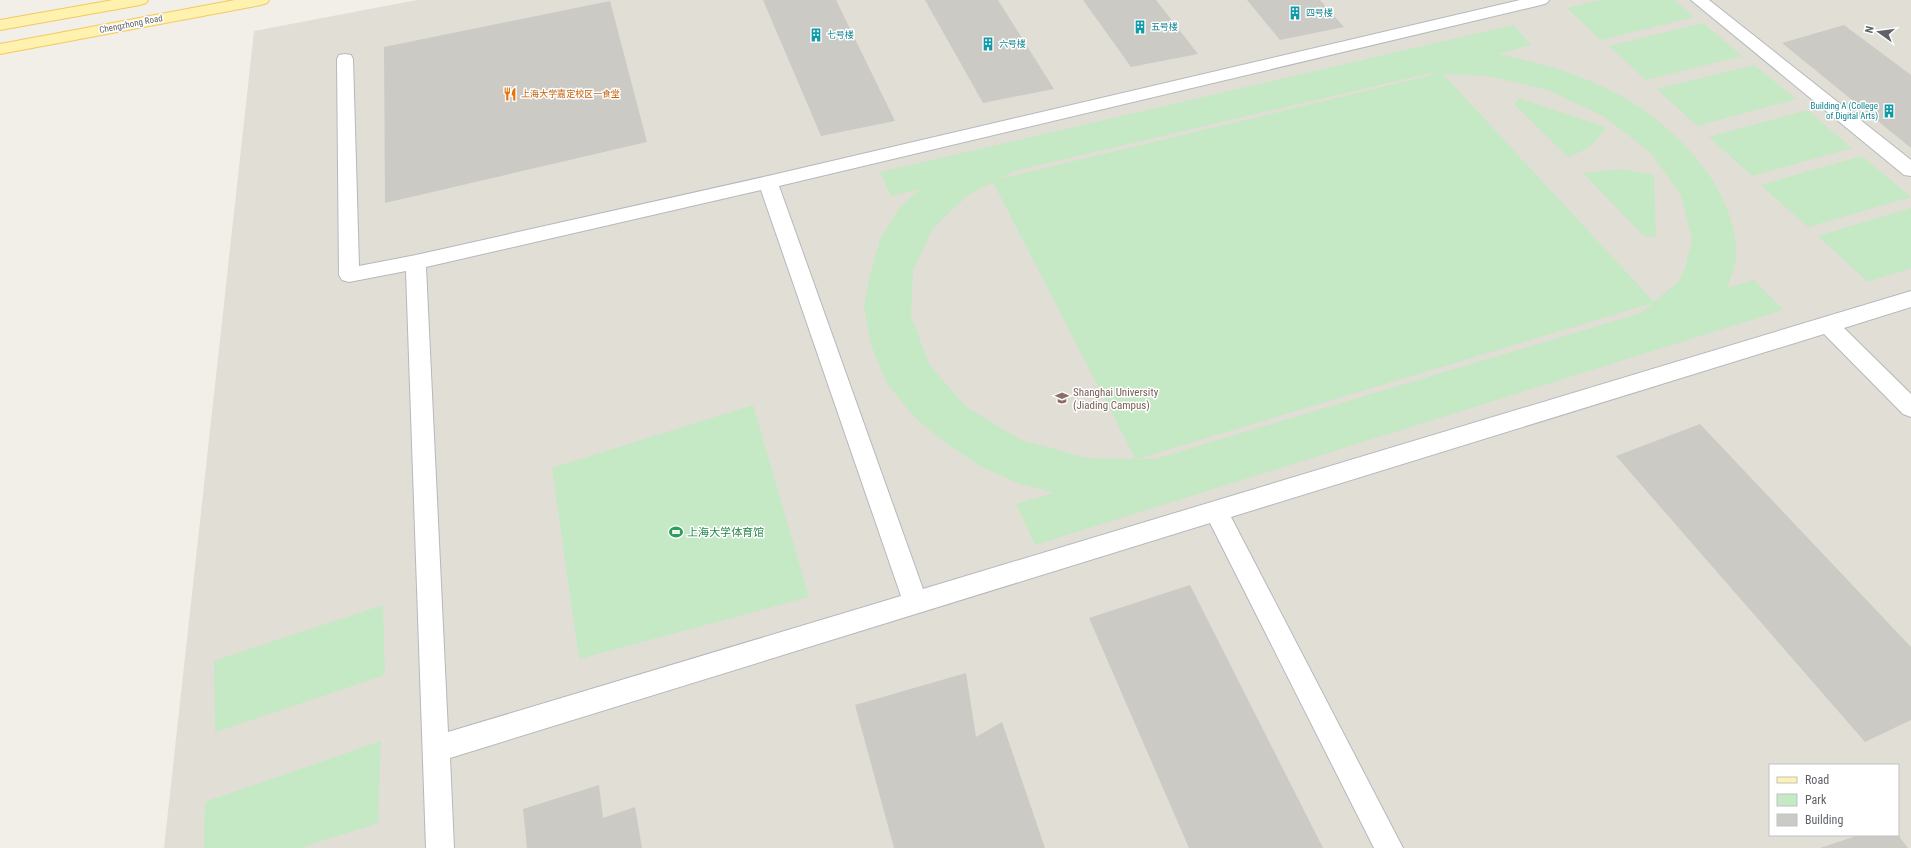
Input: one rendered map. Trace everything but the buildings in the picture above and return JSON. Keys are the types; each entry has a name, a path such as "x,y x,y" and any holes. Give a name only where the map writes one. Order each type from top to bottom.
{"main road":[{"name":"Chengzhong Road","path":"0,26 140,0"},
{"name":"Chengzhong Road","path":"0,49 261,0"}],"street":[{"path":"345,59 349,275 416,262 768,182 1541,0"},
{"path":"1699,0 1911,170"},
{"path":"768,182 916,603"},
{"path":"416,262 440,848"},
{"path":"436,749 1911,299"},
{"path":"1827,324 1911,408"},
{"path":"1216,511 1389,848"}],"shaded area":[{"name":"Shanghai University (Jiading Campus)","path":"417,0 1911,0 1911,848 164,848 254,31"}],"green space":[{"path":"1600,0 1674,0 1694,17 1601,40 1567,8"},
{"path":"1703,23 1742,56 1646,80 1609,46"},
{"path":"1513,25 1531,45 1498,54 1561,70 1607,88 1642,109 1683,143 1701,164 1716,186 1727,209 1734,234 1736,259 1734,270 1727,288 1754,280 1783,310 1035,545 1016,504 1054,493 1015,482 980,466 946,443 915,418 886,382 871,345 864,306 870,275 880,239 898,210 919,189 891,196 880,172","holes":["1431,73 1436,74 999,179 1014,171","1443,74 1488,76 1548,90 1603,116 1650,152 1681,195 1692,240 1685,268 1679,281 1654,302","993,182 1135,459 1087,458 1021,440 966,407 929,364 911,316 913,270 933,228 968,195","1653,303 1641,313 1155,459 1137,459"]},
{"path":"1754,65 1796,99 1697,126 1657,89"},
{"path":"1519,98 1606,127 1590,146 1568,157 1514,104"},
{"path":"1807,110 1852,148 1752,176 1709,137"},
{"path":"1862,156 1911,197 1808,227 1761,185"},
{"path":"1623,169 1654,175 1656,237 1644,236 1583,173"},
{"path":"1911,208 1911,268 1868,282 1818,236"},
{"name":"上海大学体育馆","path":"753,405 809,597 579,659 552,468"},
{"path":"383,605 385,675 215,732 214,661"},
{"path":"381,741 378,823 300,848 204,848 205,802"}],"place":[{"name":"四号楼","path":"1295,13"},
{"name":"五号楼","path":"1140,27"},
{"name":"七号楼","path":"816,35"},
{"name":"六号楼","path":"988,44"},
{"name":"上海大学嘉定校区一食堂","path":"510,94"},
{"name":"Building A (College of Digital Arts)","path":"1889,111"},
{"name":"Shanghai University (Jiading Campus)","path":"1062,398"},
{"name":"上海大学体育馆","path":"676,532"}]}
